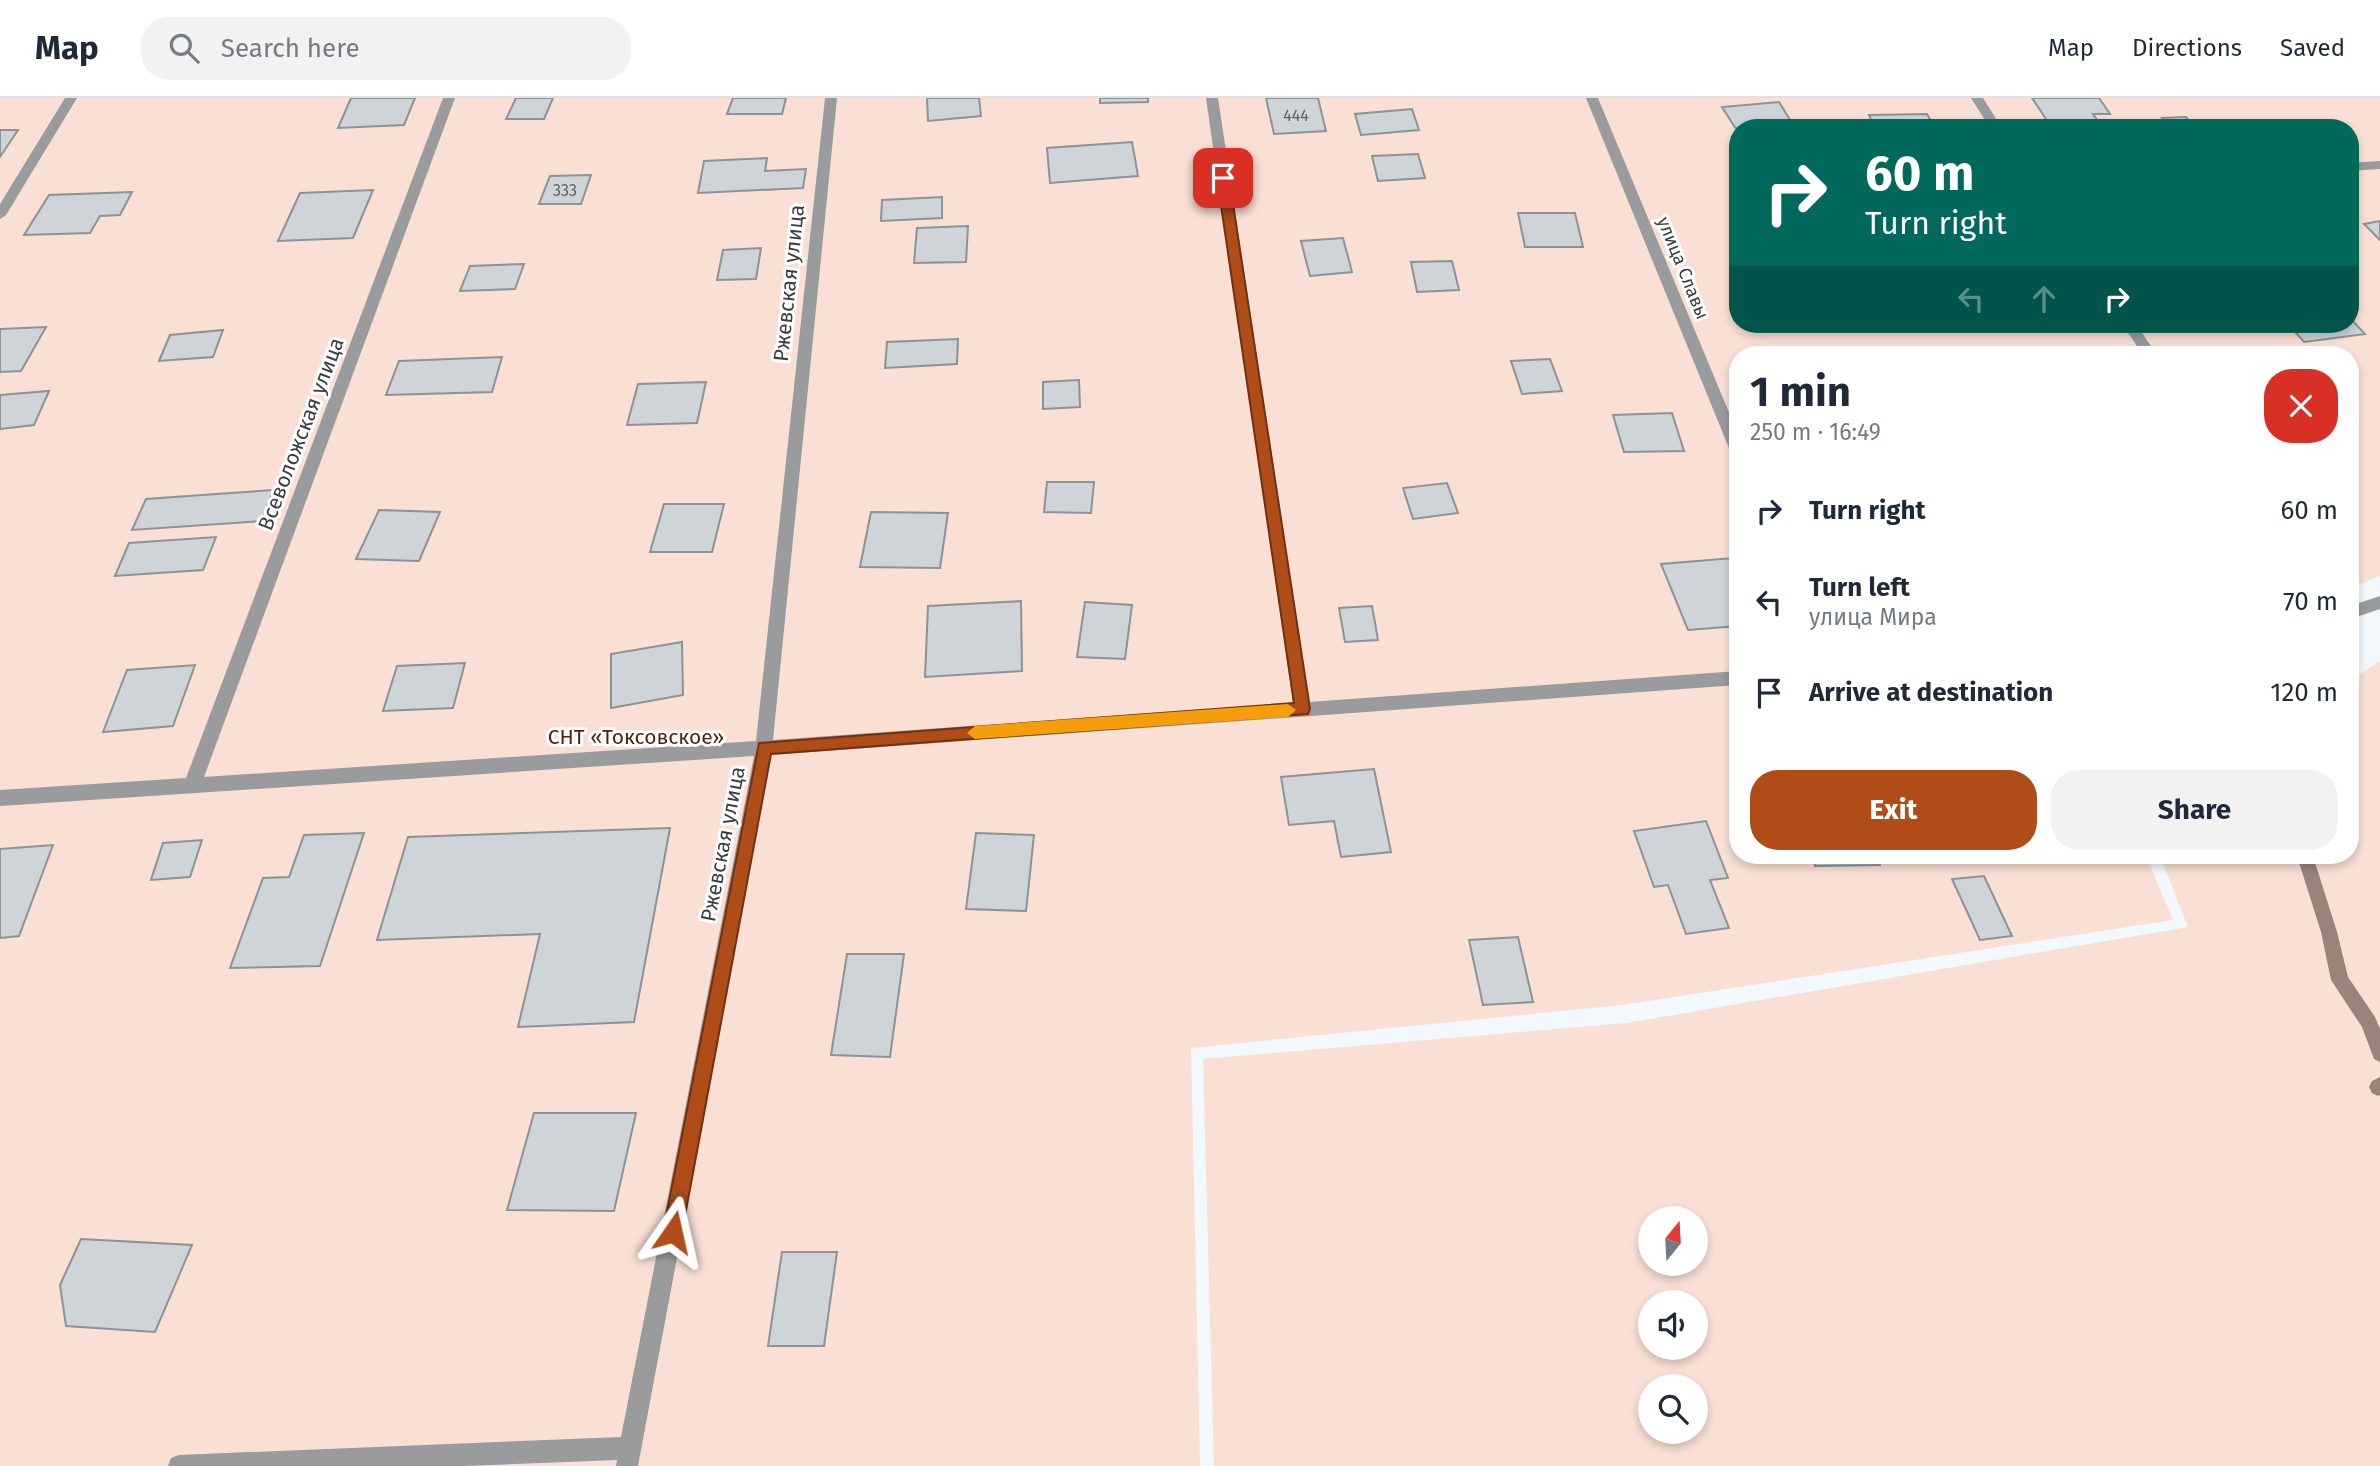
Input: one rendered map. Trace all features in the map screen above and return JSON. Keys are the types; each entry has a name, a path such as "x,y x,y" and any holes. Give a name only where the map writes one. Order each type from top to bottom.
{"street":[{"path":"0,215 71,98"},
{"name":"Всеволожская улица","path":"191,786 449,98"},
{"name":"Ржевская улица","path":"629,1457 764,748 831,98"},
{"path":"1212,98 1302,709"},
{"name":"улица Славы","path":"1592,98 1729,431"},
{"path":"1977,98 1990,119"},
{"path":"2359,166 2380,165"},
{"path":"2359,610 2380,602"},
{"path":"0,798 764,748 1729,679"},
{"path":"179,1466 629,1457"}],"green space":[{"name":"СНТ «Токсовское»","path":"0,98 2380,98 2380,576 2359,584 2359,346 1729,346 1729,864 2149,864 2173,920 1622,1005 1191,1048 1200,1466 0,1466"},
{"path":"2380,661 2380,1466 1214,1466 1203,1059 1627,1023 2188,927 2163,864 2359,864 2359,675"}],"building":[{"path":"351,98 415,98 404,125 338,128"},
{"path":"516,98 553,98 544,119 506,119"},
{"path":"733,98 786,98 782,114 727,114"},
{"path":"927,98 979,98 981,116 928,121"},
{"path":"1100,98 1148,98 1148,102 1100,103"},
{"path":"1266,98 1318,98 1326,131 1274,134"},
{"path":"2032,98 2099,98 2110,114 2093,114 2096,119 2046,119"},
{"path":"1779,102 1789,119 1730,119 1722,107"},
{"path":"1412,109 1419,130 1361,135 1355,114"},
{"path":"1927,114 1930,119 1871,119 1869,115"},
{"path":"2186,117 2188,119 2163,119"},
{"path":"0,130 18,130 0,157"},
{"path":"1132,142 1138,176 1050,183 1047,148"},
{"path":"1418,154 1425,178 1378,181 1372,156"},
{"path":"767,158 765,171 806,169 803,188 698,193 704,161"},
{"path":"591,175 581,204 539,204 550,176"},
{"path":"373,190 353,238 278,241 300,193"},
{"path":"132,192 120,215 100,216 90,233 24,235 49,195"},
{"path":"942,197 942,218 881,221 882,200"},
{"path":"1518,213 1575,213 1583,247 1525,247"},
{"path":"2380,221 2380,240 2364,224"},
{"path":"968,226 966,262 914,263 917,228"},
{"path":"1343,238 1352,272 1310,276 1301,241"},
{"path":"761,248 756,279 717,280 723,250"},
{"path":"1452,261 1459,290 1417,292 1411,262"},
{"path":"524,264 515,289 460,291 470,266"},
{"path":"46,327 21,371 0,372 0,329"},
{"path":"2359,328 2365,334 2304,342 2296,333 2359,333"},
{"path":"223,330 213,357 159,361 170,335"},
{"path":"958,339 957,364 885,368 887,342"},
{"path":"502,357 492,392 386,395 399,361"},
{"path":"1550,359 1562,391 1522,394 1511,361"},
{"path":"1079,380 1080,407 1043,409 1043,382"},
{"path":"706,382 697,423 627,425 638,384"},
{"path":"49,391 34,425 0,429 0,395"},
{"path":"1672,413 1684,451 1624,452 1613,415"},
{"path":"1047,482 1094,482 1091,513 1044,512"},
{"path":"1447,483 1458,513 1413,519 1403,488"},
{"path":"273,490 262,521 132,530 146,499"},
{"path":"664,504 724,504 712,552 650,552"},
{"path":"379,510 440,512 419,561 356,559"},
{"path":"871,512 948,513 940,568 860,567"},
{"path":"216,537 203,570 115,576 129,543"},
{"path":"1729,558 1729,627 1688,630 1661,564"},
{"path":"1021,601 1022,671 925,677 928,606"},
{"path":"1085,602 1132,605 1125,659 1077,657"},
{"path":"1372,606 1378,640 1345,642 1339,608"},
{"path":"682,642 683,695 611,708 611,654"},
{"path":"465,663 453,708 383,711 397,666"},
{"path":"195,665 173,726 103,732 127,670"},
{"path":"1374,769 1391,852 1341,857 1334,821 1289,825 1281,777"},
{"path":"1706,821 1728,878 1710,880 1729,928 1686,934 1668,885 1654,887 1634,831"},
{"path":"670,828 634,1022 518,1027 540,934 377,940 408,837"},
{"path":"364,833 320,966 230,968 263,878 289,877 304,835"},
{"path":"976,833 1034,835 1026,911 966,909"},
{"path":"202,840 190,877 151,880 163,843"},
{"path":"53,845 19,936 0,938 0,849"},
{"path":"1814,864 1880,865 1815,866"},
{"path":"1984,876 2012,936 1980,940 1952,879"},
{"path":"1518,937 1533,1002 1483,1005 1469,940"},
{"path":"847,954 904,954 890,1057 831,1055"},
{"path":"534,1113 636,1113 614,1211 507,1210"},
{"path":"81,1239 192,1245 155,1332 66,1326 60,1285"},
{"path":"782,1252 837,1252 824,1346 768,1346"}],"waterway":[{"path":"2308,864 2329,932 2340,980 2369,1023 2380,1053"}],"slow traffic":[{"path":"975,733 1288,710"}],"route":[{"path":"673,1232 764,748 1302,709 1223,178"}]}
